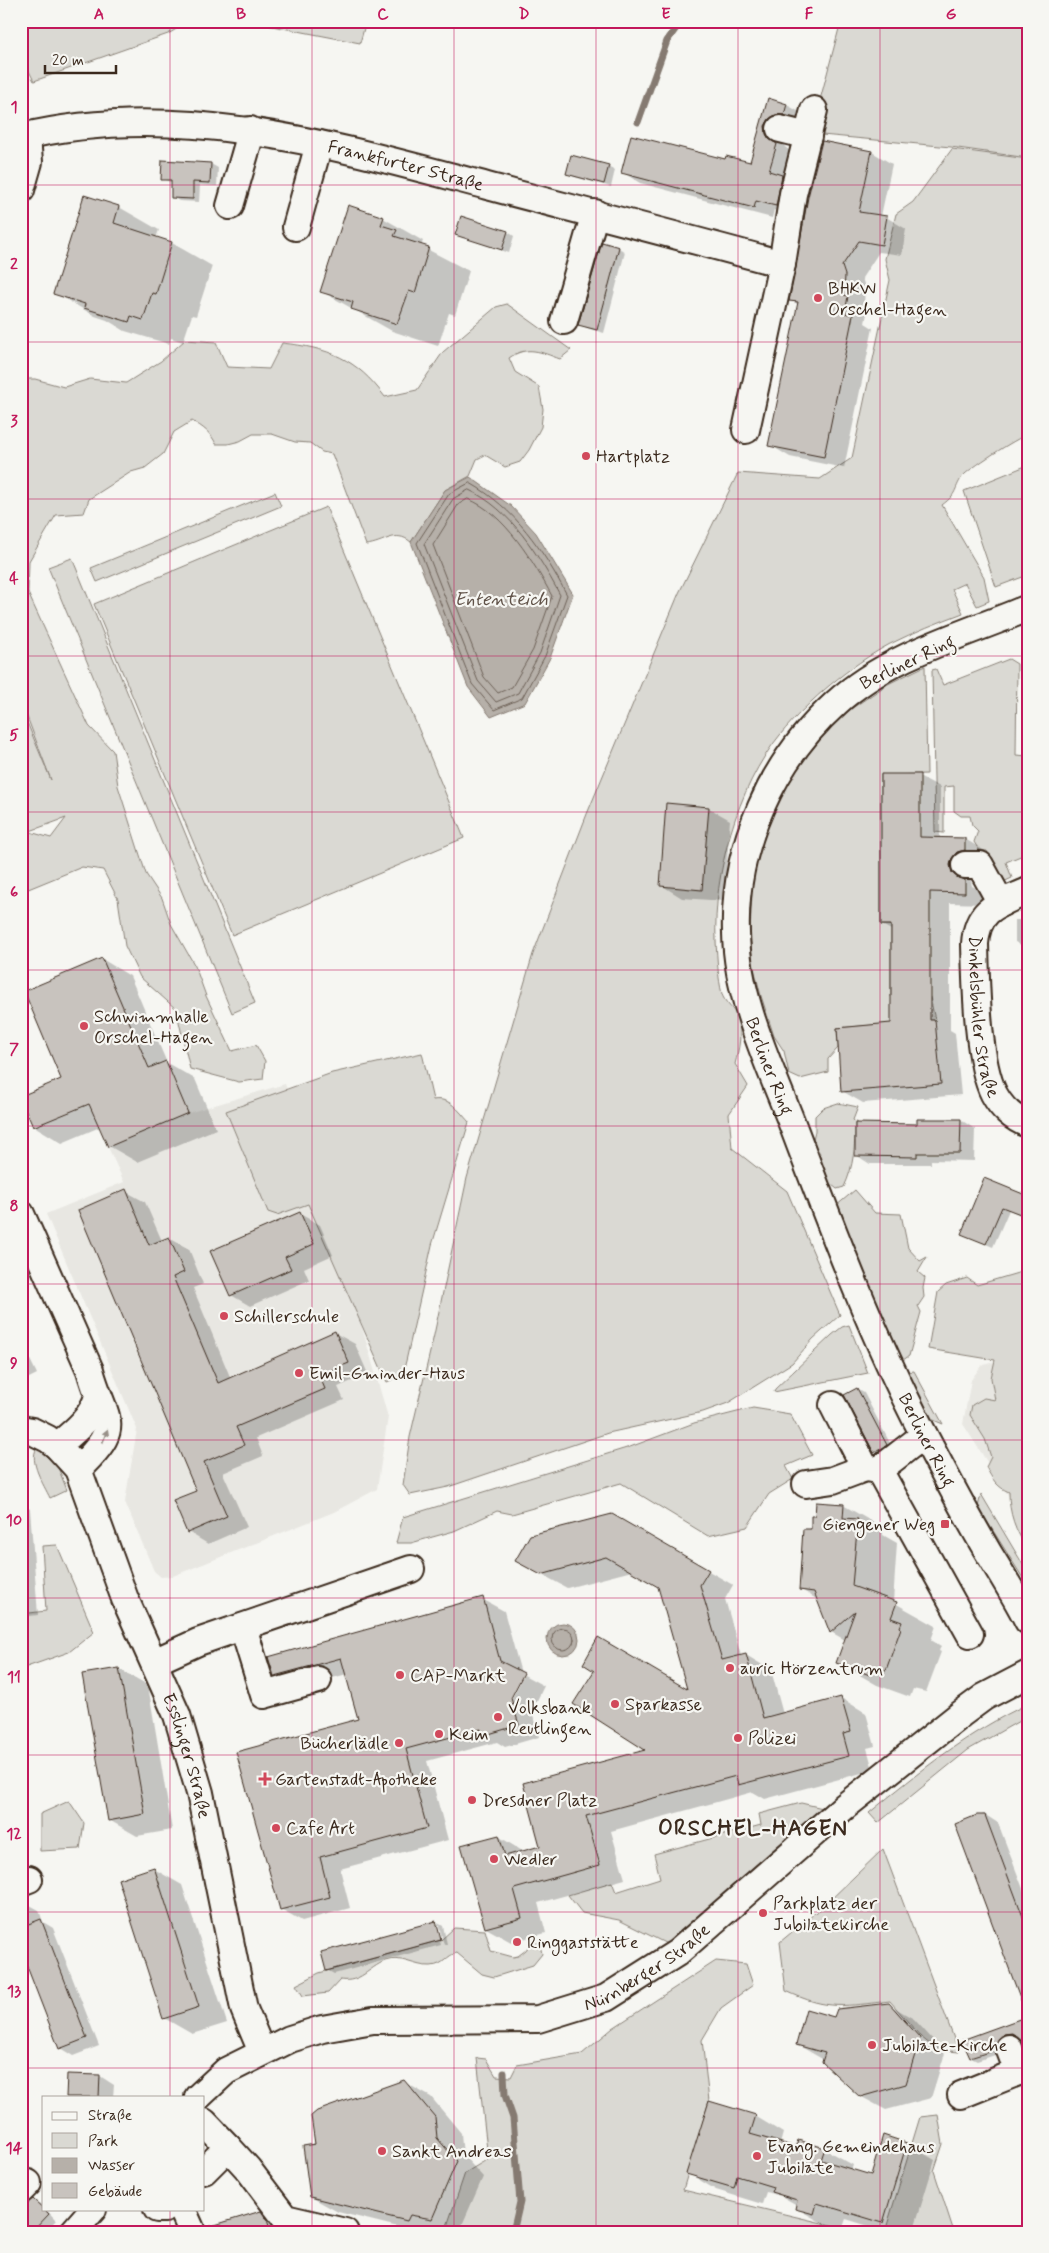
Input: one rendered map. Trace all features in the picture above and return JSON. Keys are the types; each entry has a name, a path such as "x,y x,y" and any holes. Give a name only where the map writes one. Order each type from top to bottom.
{"street":[{"path":"746,430 782,264 793,194 814,110"},
{"name":"Frankfurter Straße","path":"24,136 69,129 129,124 188,125 250,130 374,156 782,264"},
{"path":"780,129 808,136"},
{"path":"230,206 249,140 250,130"},
{"path":"21,190 30,162 30,147 24,136"},
{"path":"296,227 319,144"},
{"path":"564,321 582,282 595,213"},
{"name":"Berliner Ring","path":"1028,608 923,650 882,671 855,688 834,705 786,762 758,814 740,871 736,933 739,967 759,1038 866,1314 924,1436 1028,1621"},
{"path":"965,865 980,865 1001,903"},
{"name":"Dinkelsbühler Straße","path":"1028,891 1001,903 980,920 976,929 976,968 985,1066 994,1094 1011,1115 1028,1124"},
{"path":"21,1214 90,1370 98,1397 109,1419 107,1434 99,1449 78,1469"},
{"path":"57,1446 79,1428 93,1412 98,1397"},
{"path":"833,1405 970,1634"},
{"name":"Esslinger Straße","path":"21,1429 32,1432 57,1446 78,1469 125,1599 177,1715 192,1764 244,2008 262,2052"},
{"path":"806,1484 833,1480 872,1469 924,1436"},
{"path":"154,1662 198,1642 412,1569"},
{"path":"242,1627 264,1695 318,1680"},
{"name":"Nürnberger Straße","path":"199,2096 226,2071 290,2039 322,2029 372,2020 538,2019 606,1998 677,1953 844,1806 961,1714 984,1697 1028,1674"},
{"path":"961,2095 1018,2062"},
{"path":"205,2123 248,2169 285,2218 345,2232"},
{"path":"205,2170 228,2147"},
{"path":"73,2232 92,2210"}],"shaded area":[{"name":"Schillerschule","path":"285,1084 316,1169 388,1417 377,1489 334,1512 173,1576 161,1577 154,1571 125,1502 137,1429 46,1214 124,1182 108,1147 188,1113"},
{"path":"1028,1351 1028,1526 963,1424 971,1380 981,1366"}],"green space":[{"path":"21,21 190,21 168,34 34,81 25,63 21,64"},
{"path":"246,21 366,21 360,43"},
{"path":"841,21 1028,21 1028,48 1024,59 1028,52 1028,158 951,147 811,134"},
{"path":"952,149 1028,159 1028,434 973,467 962,477 953,495 942,505 984,577 989,601 977,606 965,583 952,589 963,613 908,635 860,662 817,696 780,735 751,780 740,806 724,861 716,915 718,968 722,994 737,1016 740,1028 740,1040 735,1064 748,1086 729,1114 732,1148 787,1191 840,1315 813,1339 792,1363 728,1403 703,1412 608,1433 448,1487 410,1495 403,1485 410,1437 434,1335 467,1178 533,954 587,814 679,593 738,473 820,479 852,458 890,280 885,259 896,214 913,202"},
{"path":"507,304 571,350 560,359 534,351 522,352 509,358 515,372 539,387 543,409 541,427 529,450 520,462 505,467 485,455 477,459 470,476 445,490 411,542 405,538 395,537 366,545 332,454 322,452 310,443 295,442 272,434 253,434 240,441 216,444 206,431 192,421 174,432 163,454 145,468 131,472 89,499 84,513 56,515 29,561 28,593 89,726 113,751 118,786 146,874 162,898 171,924 195,966 206,996 232,1051 256,1045 265,1061 263,1079 239,1082 190,1069 176,1009 140,977 125,946 118,899 103,870 82,867 21,892 21,708 51,780 21,701 21,379 35,379 64,387 90,379 126,383 161,361 185,340 216,342 227,367 269,369 282,343 314,348 340,357 363,373 385,397 417,390 443,352 496,307","holes":["66,818 51,838 30,831"]},
{"path":"1028,465 1028,575 996,587 964,491"},
{"path":"275,492 281,506 97,582 91,568"},
{"path":"326,507 464,838 232,935 94,604"},
{"path":"72,558 255,1003 232,1013 48,567"},
{"path":"1009,659 1017,664 1016,755 1028,756 1028,867 1023,855 1006,862 1012,878 1001,883 987,851 979,850 974,842 978,831 972,825 970,816 961,816 954,811 954,786 944,787 944,833 935,832 932,670 936,669 943,685"},
{"path":"925,666 927,774 881,775 881,925 891,925 891,997 930,997 935,1020 837,1028 838,1048 828,1059 828,1072 800,1079 789,1074 784,1051 774,1036 753,964 750,933 753,874 770,818 795,770 839,717 888,684"},
{"path":"422,1053 433,1100 449,1102 469,1122 432,1245 402,1375 387,1382 308,1204 277,1215 268,1212 226,1111 332,1073"},
{"path":"838,1103 858,1107 853,1120 859,1125 855,1124 855,1140 850,1171 844,1187 837,1189 832,1185 824,1185 814,1166 820,1153 812,1143 815,1131 815,1116 823,1108"},
{"path":"855,1190 875,1213 901,1214 908,1248 920,1261 927,1257 918,1272 925,1278 924,1297 918,1306 921,1312 909,1356 903,1360 878,1308 836,1206"},
{"path":"1028,1270 1028,1549 1014,1522 1009,1492 995,1482 986,1467 991,1457 985,1439 970,1415 972,1405 984,1398 995,1400 991,1378 995,1360 928,1349 938,1292 946,1285 967,1278 977,1285"},
{"path":"849,1325 868,1373 774,1392 832,1335 842,1327"},
{"path":"914,1371 943,1424 931,1419 908,1372"},
{"path":"753,1408 790,1414 812,1455 786,1466 793,1479 769,1494 747,1527 708,1536 621,1483 512,1514 497,1511 454,1531 411,1543 396,1543 403,1517 630,1447 694,1423"},
{"path":"37,1448 57,1465 67,1490 50,1498 34,1459"},
{"path":"981,1494 1028,1573 1028,1586 978,1507"},
{"path":"57,1545 94,1632 69,1652 21,1669 21,1614 46,1611 42,1546"},
{"path":"1028,1704 1028,1716 968,1750 878,1823 869,1813 945,1753 985,1727"},
{"path":"69,1801 84,1823 80,1849 40,1851 40,1814"},
{"path":"801,1803 836,1811 675,1948 619,1920 582,1913 568,1895 612,1882 616,1892 660,1878 654,1854 761,1825 759,1814"},
{"path":"883,1849 959,2052 937,2050 921,2037 890,2001 848,2005 826,2004 814,2002 786,1991 780,1942 827,1903"},
{"path":"454,1928 485,1930 491,1951 513,1957 526,1950 533,1939 540,1945 542,1954 533,1965 494,1977 482,1974 457,1953 439,1964 431,1966 397,1959 385,1961 359,1977 340,1980 328,1993 303,1996 296,1985 319,1973 441,1940"},
{"path":"716,1961 746,1964 753,1985 721,2008 702,2040 709,2101 683,2190 860,2232 445,2232 465,2173 488,2159 477,2058 486,2059 496,2076 511,2077 517,2065 582,2054 613,2028"},
{"path":"938,2115 943,2144 934,2171 954,2232 885,2232 920,2117"}],"water":[{"name":"Ententeich","path":"470,477 511,506 536,533 573,594 550,658 525,703 491,717 468,687 411,542 445,490"},
{"path":"563,1623 569,1624 574,1628 578,1633 578,1645 574,1650 569,1654 563,1655 557,1654 552,1650 548,1645 547,1639 548,1633 552,1628 557,1624"}],"building":[{"path":"768,98 787,104 784,115 775,115 769,119 765,126 769,139 777,144 769,171 782,175 776,206 756,201 754,208 621,173 631,135 725,159 726,156 750,162"},
{"name":"BHKW Orschel-Hagen","path":"822,141 872,151 859,212 887,216 882,245 859,241 842,266 845,275 844,295 848,296 845,313 853,315 824,457 768,446 798,302 789,301 808,197"},
{"path":"571,155 609,165 604,184 566,174"},
{"path":"162,160 211,163 210,183 193,182 193,199 171,198 171,180 161,180"},
{"path":"84,195 119,206 114,223 172,242 156,294 152,293 143,320 131,316 129,322 84,308 85,304 53,294"},
{"path":"348,205 384,217 381,225 397,230 394,236 429,247 415,293 409,291 397,324 351,309 353,302 320,292"},
{"path":"461,216 508,231 502,250 455,235"},
{"path":"602,242 619,247 597,330 578,325"},
{"path":"881,774 920,774 920,837 965,838 965,850 957,852 952,858 950,865 952,873 958,878 965,880 965,893 930,892 930,1020 935,1020 941,1084 841,1092 837,1028 891,1023 891,925 881,925"},
{"path":"666,803 709,807 702,890 660,886"},
{"name":"Schwimmhalle Orschel-Hagen","path":"102,958 149,1068 166,1061 188,1113 108,1147 89,1104 33,1127 21,1099 21,1096 61,1079 24,991"},
{"path":"917,1119 961,1119 960,1153 917,1153 917,1157 855,1156 855,1123 917,1124"},
{"path":"984,1178 1028,1196 1028,1217 1002,1207 986,1244 961,1234"},
{"path":"126,1189 149,1245 169,1237 184,1272 173,1277 218,1383 335,1331 349,1363 319,1375 325,1389 236,1427 244,1445 204,1462 227,1516 187,1533 173,1500 196,1491 78,1210"},
{"path":"300,1212 314,1244 285,1257 291,1269 230,1296 210,1251"},
{"path":"857,1388 887,1445 874,1453 844,1395"},
{"path":"816,1502 844,1504 843,1518 858,1519 852,1586 897,1602 891,1618 902,1622 886,1670 873,1667 870,1675 836,1663 855,1611 830,1633 814,1592 799,1590 803,1529 811,1529 811,1516 815,1516"},
{"path":"612,1514 709,1570 700,1585 722,1660 746,1654 763,1718 841,1697 851,1732 843,1734 849,1756 738,1785 736,1776 586,1816 600,1865 514,1889 522,1918 485,1928 461,1845 499,1835 505,1856 540,1846 523,1783 645,1750 573,1704 594,1671 583,1664 598,1637 687,1689 658,1587 606,1557 541,1575 515,1561 530,1535"},
{"path":"483,1597 500,1661 524,1673 511,1698 519,1725 482,1736 481,1729 406,1749 427,1828 320,1857 330,1897 280,1910 236,1752 358,1719 341,1658 274,1676 268,1657"},
{"path":"119,1668 145,1814 108,1821 82,1674"},
{"path":"977,1815 985,1815 1028,1930 1028,2011 1025,2011 955,1824"},
{"path":"154,1867 199,2007 163,2019 118,1879"},
{"path":"41,1919 87,2038 59,2049 21,1951 21,1927"},
{"path":"436,1921 441,1940 326,1971 321,1952"},
{"name":"Jubilate-Kirche","path":"889,2003 920,2038 906,2084 860,2097 822,2062 825,2053 796,2045 806,2009 834,2017 837,2009"},
{"path":"1028,2016 1028,2037 1021,2040 1012,2033 1004,2034 997,2039 995,2050 970,2058 962,2040"},
{"path":"67,2074 100,2075 99,2096 66,2096"},
{"name":"Sankt Andreas","path":"404,2080 435,2117 437,2138 457,2161 432,2219 410,2215 407,2221 310,2197 303,2146 315,2144 311,2116 317,2111"},
{"name":"Evang. Gemeindehaus Jubilate","path":"709,2101 756,2115 750,2134 796,2147 798,2140 825,2148 821,2160 871,2175 883,2135 907,2143 883,2223 817,2203 814,2214 795,2209 797,2200 771,2192 773,2187 737,2176 734,2188 686,2174"},
{"path":"33,2199 42,2207 42,2210 49,2214 32,2232 21,2232 21,2205"},
{"path":"261,2211 267,2220 271,2232 208,2232 208,2227"}],"waterway":[{"path":"638,122 667,41 681,21"},
{"path":"504,2073 505,2095 513,2118 520,2202 513,2232"}],"place":[{"name":"BHKW Orschel-Hagen","path":"818,298"},
{"name":"Hartplatz","path":"586,456"},
{"name":"Schwimmhalle Orschel-Hagen","path":"84,1026"},
{"name":"Schillerschule","path":"224,1316"},
{"name":"Emil-Gminder-Haus","path":"299,1373"},
{"name":"Giengener Weg","path":"945,1524"},
{"name":"auric Hörzentrum","path":"730,1668"},
{"name":"CAP-Markt","path":"400,1675"},
{"name":"Sparkasse","path":"615,1704"},
{"name":"Volksbank Reutlingen","path":"498,1717"},
{"name":"Keim","path":"439,1734"},
{"name":"Polizei","path":"738,1738"},
{"name":"Bücherlädle","path":"399,1743"},
{"name":"Gartenstadt-Apotheke","path":"265,1779"},
{"name":"Dresdner Platz","path":"472,1800"},
{"name":"Cafe Art","path":"276,1828"},
{"name":"Wedler","path":"494,1859"},
{"name":"Parkplatz der Jubilatekirche","path":"763,1913"},
{"name":"Ringgaststätte","path":"517,1942"},
{"name":"Jubilate-Kirche","path":"872,2045"},
{"name":"Sankt Andreas","path":"382,2151"},
{"name":"Evang. Gemeindehaus Jubilate","path":"757,2156"}],"district":[{"name":"ORSCHEL-HAGEN","path":"753,1827"}]}
